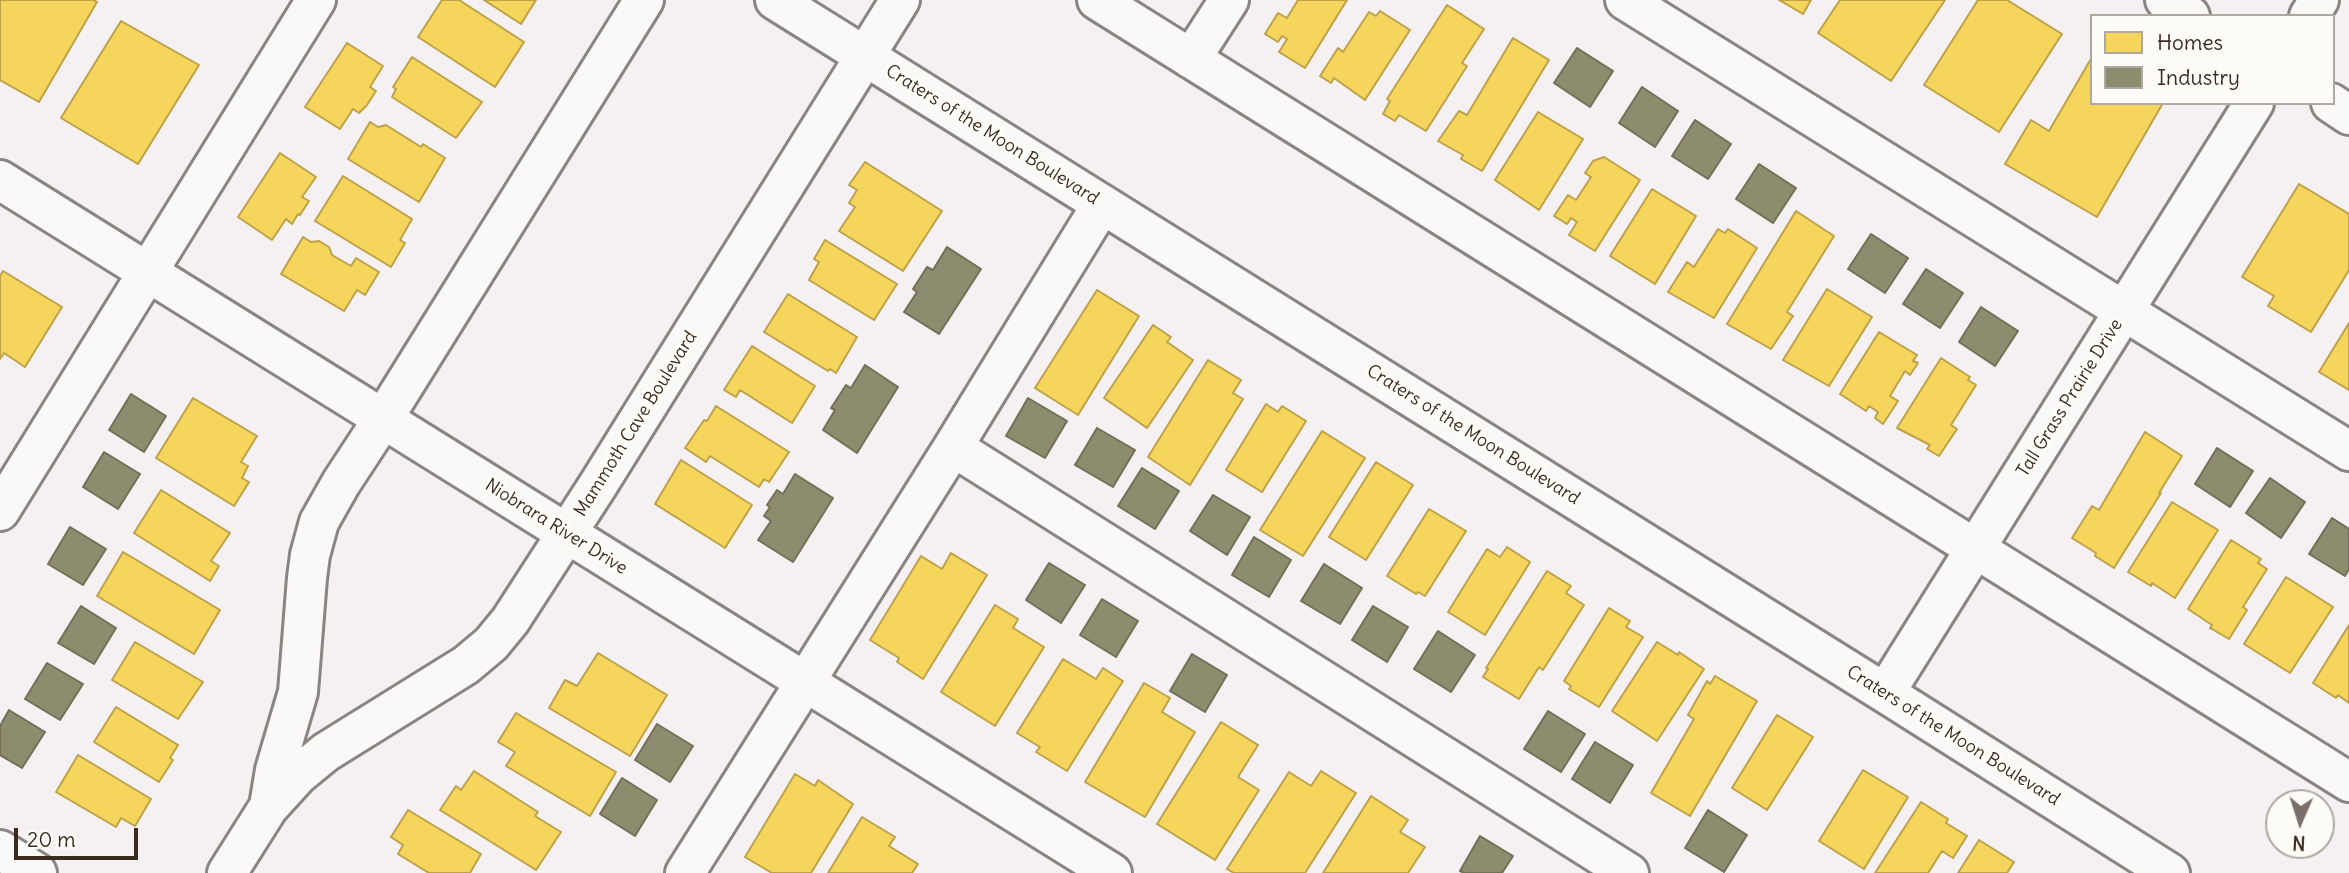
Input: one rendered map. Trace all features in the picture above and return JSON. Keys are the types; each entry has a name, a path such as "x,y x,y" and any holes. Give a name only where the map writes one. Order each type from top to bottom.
{"street":[{"path":"0,511 316,0"},
{"name":"Mammoth Cave Boulevard","path":"268,808 275,770 298,692 307,578 319,522 644,0"},
{"name":"Craters of the Moon Boulevard","path":"775,0 2170,873"},
{"name":"Mammoth Cave Boulevard","path":"228,873 268,808 298,775 326,752 438,684 491,644 517,612 900,0"},
{"path":"1097,0 2349,782"},
{"path":"1191,59 1229,0"},
{"path":"1625,0 2349,451"},
{"path":"2165,0 2187,14"},
{"name":"Tall Grass Prairie Drive","path":"1885,693 2253,105"},
{"path":"2334,105 2349,115"},
{"name":"Niobrara River Drive","path":"0,180 1112,873"},
{"path":"685,873 1102,204"},
{"path":"953,447 1629,873"},
{"path":"0,850 37,873"}],"building: Homes":[{"path":"0,0 97,2 39,102 0,80"},
{"path":"442,0 459,0 524,42 495,87 418,37"},
{"path":"484,0 536,0 521,24"},
{"path":"1298,0 1347,0 1305,68 1279,52 1287,39 1282,36 1278,42 1265,34 1278,13 1287,18"},
{"path":"1779,0 1811,0 1803,14"},
{"path":"1840,0 1945,0 1891,81 1818,33"},
{"path":"1978,0 2007,0 2062,34 1999,132 1924,85"},
{"path":"1447,5 1484,29 1462,63 1467,66 1426,131 1399,115 1395,121 1383,114 1390,101 1387,99"},
{"path":"1380,11 1410,30 1365,100 1334,78 1331,83 1320,76 1338,48 1343,52 1369,12 1376,16"},
{"path":"121,21 199,65 138,164 61,118"},
{"path":"1513,38 1549,60 1482,171 1461,159 1463,155 1438,141 1459,111 1467,115"},
{"path":"347,43 383,66 370,87 376,91 367,105 359,113 353,109 340,129 305,107"},
{"path":"412,57 482,102 456,138 392,97 396,89 393,87"},
{"path":"2090,60 2090,105 2162,105 2097,217 2005,164 2031,120 2049,131"},
{"path":"1538,112 1583,139 1539,210 1495,180"},
{"path":"370,122 378,127 386,125 421,147 423,144 445,158 419,202 348,159"},
{"path":"280,153 316,177 302,197 309,201 300,215 298,214 292,224 286,219 272,240 238,217"},
{"path":"1604,157 1640,180 1595,251 1569,235 1577,222 1571,218 1567,224 1554,216 1568,195 1576,200 1591,177 1585,173 1593,161"},
{"path":"865,162 942,211 903,271 839,231 855,207 849,203 857,190 849,185"},
{"path":"343,176 412,219 400,240 405,243 391,267 315,221"},
{"path":"2299,184 2349,214 2349,270 2311,332 2268,306 2274,296 2242,277"},
{"path":"1652,189 1696,216 1655,284 1610,256"},
{"path":"1796,211 1834,236 1787,312 1793,316 1771,349 1727,324"},
{"path":"1718,229 1725,233 1728,229 1757,248 1714,318 1668,292 1687,262 1694,267"},
{"path":"303,237 329,247 332,255 351,266 356,258 379,272 365,295 357,290 344,311 281,274"},
{"path":"825,240 897,284 874,320 809,280 819,262 814,259"},
{"path":"3,271 62,307 25,367 4,353 0,359 0,276"},
{"path":"1827,289 1872,317 1829,386 1783,360"},
{"path":"1097,290 1139,316 1078,415 1035,388"},
{"path":"788,294 857,337 836,373 830,369 828,371 764,332"},
{"path":"2349,323 2349,390 2319,372"},
{"path":"1153,325 1171,337 1167,342 1193,360 1147,428 1104,398"},
{"path":"1879,332 1917,355 1913,361 1918,363 1910,375 1905,371 1890,396 1898,401 1883,424 1875,418 1878,412 1869,406 1866,411 1840,394"},
{"path":"752,346 815,386 792,423 740,390 736,397 724,390"},
{"path":"1941,358 1970,377 1968,380 1976,385 1951,425 1957,429 1939,456 1927,449 1930,445 1897,428"},
{"path":"1208,360 1241,380 1233,393 1243,399 1190,485 1148,457"},
{"path":"193,398 257,436 241,462 248,466 242,478 249,482 234,506 156,458"},
{"path":"1266,404 1278,412 1282,406 1306,421 1262,492 1226,470"},
{"path":"716,406 789,452 769,482 764,479 759,487 710,456 706,462 685,448"},
{"path":"1322,431 1365,458 1303,556 1260,530"},
{"path":"2145,432 2182,456 2114,568 2072,538 2092,506 2099,510"},
{"path":"681,460 752,505 725,548 655,504"},
{"path":"1376,462 1413,485 1366,560 1329,537"},
{"path":"161,490 230,533 211,561 219,566 210,581 134,533"},
{"path":"2172,502 2218,530 2175,598 2128,572"},
{"path":"1429,509 1466,531 1425,596 1418,592 1416,594 1387,576"},
{"path":"2231,540 2261,559 2258,563 2267,569 2243,607 2247,610 2229,639 2210,628 2212,625 2188,609"},
{"path":"1507,547 1530,562 1485,635 1448,612 1487,549 1500,557"},
{"path":"123,552 220,610 194,654 97,596"},
{"path":"951,553 987,575 923,679 897,662 899,658 870,640 921,556 942,569"},
{"path":"1547,571 1571,586 1566,593 1584,605 1543,670 1539,667 1519,699 1483,677"},
{"path":"2286,577 2333,607 2290,673 2244,644"},
{"path":"995,605 1018,619 1013,628 1044,647 995,726 941,692"},
{"path":"1609,608 1630,621 1626,627 1643,637 1599,707 1569,689 1571,686 1564,681"},
{"path":"2349,625 2349,703 2313,683"},
{"path":"135,642 203,682 178,719 112,680"},
{"path":"1657,642 1678,655 1679,652 1704,669 1657,741 1612,711"},
{"path":"598,653 667,695 630,756 549,708 565,680 577,686"},
{"path":"1063,659 1096,679 1103,668 1123,681 1067,771 1036,752 1040,747 1017,733"},
{"path":"1715,676 1757,701 1690,816 1651,793 1694,719 1688,715 1707,681 1710,684"},
{"path":"1144,683 1170,698 1162,712 1195,732 1145,817 1085,782"},
{"path":"116,707 178,745 170,758 173,760 159,782 94,742"},
{"path":"516,713 616,772 590,816 506,766 515,752 498,742"},
{"path":"1777,715 1813,737 1767,810 1732,788"},
{"path":"1221,722 1258,745 1238,777 1259,790 1215,860 1157,824"},
{"path":"78,755 151,799 135,826 121,818 116,827 56,792"},
{"path":"1863,770 1908,797 1864,869 1819,841"},
{"path":"474,771 538,812 535,816 561,832 536,870 440,810 456,786 461,790"},
{"path":"1321,771 1356,793 1305,873 1234,873 1227,869 1289,772 1311,786"},
{"path":"795,774 815,786 818,780 853,804 811,873 772,873 745,857"},
{"path":"1371,796 1408,820 1400,832 1425,847 1408,873 1323,873"},
{"path":"1921,802 1948,819 1946,823 1967,836 1953,858 1942,851 1928,873 1875,873"},
{"path":"408,810 481,854 470,873 429,873 398,854 403,845 391,837"},
{"path":"862,817 895,837 889,846 918,864 912,873 828,873"},
{"path":"1979,840 2014,862 2007,873 1958,873"}],"building: Industry":[{"path":"1577,48 1613,71 1590,107 1554,83"},
{"path":"1642,87 1678,111 1655,147 1619,123"},
{"path":"1695,120 1731,144 1708,179 1672,156"},
{"path":"1759,164 1796,188 1773,223 1736,199"},
{"path":"1871,234 1908,258 1885,293 1848,269"},
{"path":"947,247 981,269 939,334 904,312 917,292 913,289 927,267 933,270"},
{"path":"1926,269 1963,293 1940,328 1903,304"},
{"path":"1981,307 2018,331 1995,366 1959,342"},
{"path":"865,365 898,387 857,453 823,430 835,410 831,408 846,385 851,388"},
{"path":"131,394 166,416 144,452 109,430"},
{"path":"1028,398 1067,421 1045,458 1006,436"},
{"path":"1097,428 1135,450 1113,487 1075,465"},
{"path":"2217,448 2253,471 2230,507 2195,484"},
{"path":"104,452 140,474 118,509 83,487"},
{"path":"1142,468 1179,491 1155,529 1118,506"},
{"path":"795,474 833,498 793,562 758,540 771,521 764,516 770,507 767,505 777,490 783,494"},
{"path":"2270,478 2305,502 2281,538 2246,513"},
{"path":"1213,495 1250,517 1227,555 1190,531"},
{"path":"2332,518 2349,529 2349,569 2345,576 2309,554"},
{"path":"70,527 106,549 83,585 48,564"},
{"path":"1254,537 1291,560 1269,597 1232,575"},
{"path":"1049,563 1085,585 1061,623 1026,600"},
{"path":"1324,564 1362,588 1340,624 1301,601"},
{"path":"1102,599 1138,621 1116,657 1080,635"},
{"path":"81,606 116,628 94,664 58,643"},
{"path":"1373,606 1408,627 1387,662 1352,640"},
{"path":"1438,631 1475,655 1451,692 1414,669"},
{"path":"1192,654 1227,675 1205,712 1170,691"},
{"path":"47,663 83,684 60,720 25,699"},
{"path":"9,710 45,732 22,768 0,755 0,726"},
{"path":"1548,711 1585,734 1561,772 1524,749"},
{"path":"657,724 693,746 670,782 635,760"},
{"path":"1595,742 1633,765 1610,803 1572,779"},
{"path":"622,778 657,800 635,836 600,814"},
{"path":"1708,810 1747,835 1724,872 1685,848"},
{"path":"1480,836 1513,856 1502,873 1460,871"}]}
